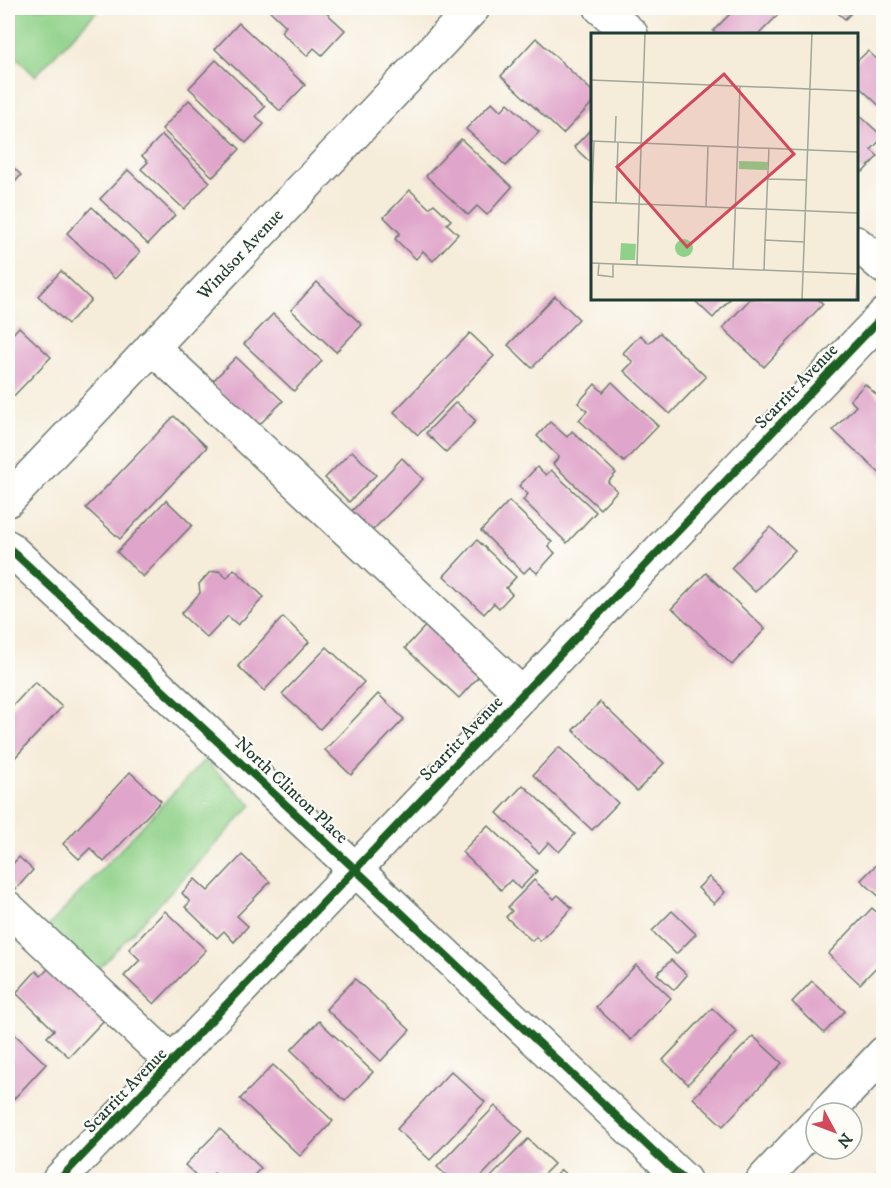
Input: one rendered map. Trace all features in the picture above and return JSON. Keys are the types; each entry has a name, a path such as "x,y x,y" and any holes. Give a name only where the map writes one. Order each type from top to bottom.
{"street":[{"name":"Windsor Avenue","path":"8,500 472,8"},
{"path":"601,8 630,33"},
{"path":"858,245 884,267"},
{"name":"Scarritt Avenue","path":"59,1180 884,315"},
{"path":"152,347 522,695"},
{"name":"North Clinton Place","path":"8,547 356,870 684,1180"},
{"path":"8,908 172,1062"},
{"path":"838,1101 884,1053"},
{"path":"763,1180 804,1137"}],"green space":[{"path":"8,8 100,8 35,76 8,49"},
{"path":"204,760 252,805 91,977 43,932"}],"building":[{"path":"267,8 321,8 345,30 322,55 314,48 307,56 281,32 286,26"},
{"path":"736,8 785,8 760,33 716,33 713,31"},
{"path":"832,8 856,8 845,19"},
{"path":"239,23 305,85 280,111 215,49"},
{"path":"536,38 591,90 591,104 563,134 501,76"},
{"path":"868,51 884,66 884,110 858,86 858,60"},
{"path":"216,60 265,107 256,116 264,124 246,143 189,88"},
{"path":"189,100 240,149 213,177 162,129"},
{"path":"492,102 501,111 508,103 539,132 506,166 466,129"},
{"path":"858,114 883,137 871,150 878,156 863,172 858,168"},
{"path":"591,129 591,163 574,147"},
{"path":"162,135 210,182 184,209 141,169 148,162 142,156"},
{"path":"461,139 512,187 487,215 477,206 468,215 426,176"},
{"path":"8,162 21,175 8,190"},
{"path":"128,170 175,215 148,244 100,199"},
{"path":"410,190 429,208 434,204 451,220 447,224 458,234 433,261 423,251 416,259 395,239 400,233 384,217"},
{"path":"92,207 140,252 115,279 67,233"},
{"path":"61,271 91,300 68,324 38,296"},
{"path":"317,282 362,325 336,352 291,310"},
{"path":"555,296 579,319 532,368 508,345"},
{"path":"694,300 729,300 713,318"},
{"path":"749,300 819,300 823,304 764,367 723,328"},
{"path":"273,314 322,361 294,391 244,344"},
{"path":"19,327 51,357 8,402 8,339"},
{"path":"470,333 494,356 418,435 394,412"},
{"path":"660,333 706,377 670,414 624,371 633,362 623,353 640,335 649,343"},
{"path":"236,357 283,401 257,427 211,383"},
{"path":"612,382 658,426 624,462 579,420 587,411 578,403 595,384 603,392"},
{"path":"865,384 884,402 884,477 833,430 856,406 850,400"},
{"path":"456,402 476,421 446,452 426,433"},
{"path":"174,416 207,447 120,539 86,508"},
{"path":"550,422 567,437 572,431 616,473 608,482 617,491 600,509 553,464 559,457 537,436"},
{"path":"352,451 376,475 349,502 325,478"},
{"path":"402,458 423,479 368,535 348,515"},
{"path":"537,467 546,475 551,470 596,512 567,543 523,500 528,494 519,486"},
{"path":"166,500 192,525 143,577 117,552"},
{"path":"509,501 552,542 548,546 555,553 537,573 530,567 524,573 481,531"},
{"path":"770,527 795,550 755,592 731,568"},
{"path":"477,540 516,577 506,588 512,594 499,608 494,603 484,614 444,576"},
{"path":"234,569 264,597 238,625 228,616 207,638 181,614 200,593 199,584 210,572 219,571 227,578"},
{"path":"706,573 765,629 732,665 672,608"},
{"path":"283,617 309,642 264,691 238,666"},
{"path":"429,622 482,673 459,698 405,648"},
{"path":"327,647 364,682 320,729 282,694"},
{"path":"35,682 62,707 8,765 8,711"},
{"path":"378,694 404,719 351,775 325,750"},
{"path":"600,702 664,763 637,791 573,730"},
{"path":"559,747 618,803 592,830 533,775"},
{"path":"130,772 161,801 104,862 90,848 79,859 63,844"},
{"path":"523,785 575,834 559,852 549,842 539,853 497,813"},
{"path":"488,825 537,871 520,889 511,880 501,890 462,852"},
{"path":"242,855 270,882 237,916 248,926 234,942 224,931 217,938 185,907 190,902 182,893 195,879 208,891"},
{"path":"19,857 33,870 16,889 8,881 8,869"},
{"path":"884,857 884,901 861,880"},
{"path":"709,877 725,892 714,904 698,888"},
{"path":"534,880 554,899 558,895 572,908 540,941 536,937 532,941 506,917 512,911 508,907"},
{"path":"872,908 884,919 884,959 860,984 828,954"},
{"path":"165,911 206,950 154,1004 124,976 140,960 129,949"},
{"path":"672,911 696,934 676,954 652,931"},
{"path":"671,960 687,975 674,990 657,974"},
{"path":"636,965 671,998 631,1040 596,1007"},
{"path":"50,967 105,1019 69,1057 47,1037 54,1030 16,993 36,971 41,976"},
{"path":"355,979 410,1030 381,1061 326,1009"},
{"path":"812,981 845,1011 824,1033 792,1002"},
{"path":"712,1008 737,1032 688,1084 663,1060"},
{"path":"319,1021 373,1072 345,1101 291,1050"},
{"path":"8,1028 46,1064 8,1105"},
{"path":"753,1036 782,1063 723,1126 693,1098"},
{"path":"273,1065 333,1121 300,1156 240,1099"},
{"path":"451,1071 485,1102 430,1160 397,1129"},
{"path":"495,1106 523,1132 478,1180 452,1180 437,1167"},
{"path":"220,1129 261,1168 249,1180 222,1180 214,1173 208,1180 201,1180 185,1165"},
{"path":"528,1139 554,1164 538,1180 488,1180"},
{"path":"884,1169 884,1180 873,1180"},
{"path":"561,1170 572,1180 550,1180"}],"cycle path":[{"path":"59,1180 884,315"},
{"path":"8,547 356,870 684,1180"}]}
